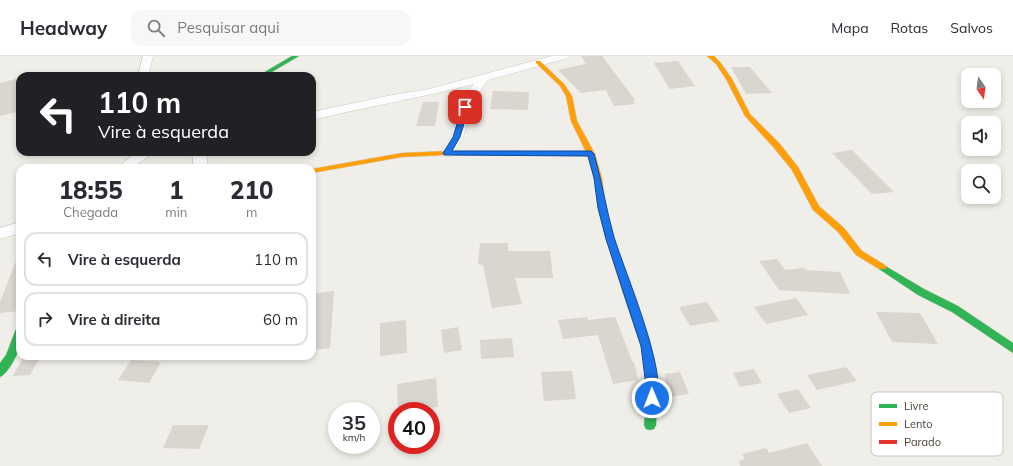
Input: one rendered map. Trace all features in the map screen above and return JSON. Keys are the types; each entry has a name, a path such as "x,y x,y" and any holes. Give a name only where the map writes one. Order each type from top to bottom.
{"street":[{"path":"144,72 148,56"},
{"path":"268,72 296,56"},
{"path":"316,115 387,99 430,92 564,56"},
{"path":"710,56 718,63 729,79 747,115 777,146 795,169 816,208 841,230 859,253 921,292 955,309 1013,349"},
{"path":"538,62 562,85 569,96 574,121 591,154 598,178 602,208 610,239 646,346 652,385 650,425"},
{"path":"447,153 457,137 468,99 485,76"},
{"path":"316,170 402,155 447,153 591,154"},
{"path":"129,164 141,156"},
{"path":"0,234 16,228"},
{"path":"0,372 10,357 16,342"}],"building":[{"path":"581,56 602,56 635,100 633,101 635,104 614,106 606,90 581,93 558,70 586,64"},
{"path":"678,61 695,86 670,89 654,63"},
{"path":"731,67 750,67 772,93 746,94"},
{"path":"16,79 16,112 0,116 0,83"},
{"path":"493,91 529,92 528,110 490,109"},
{"path":"423,102 439,102 435,126 416,126"},
{"path":"852,150 894,192 872,194 832,153"},
{"path":"480,243 508,243 508,251 550,251 553,278 515,278 522,304 492,308 483,265 478,264"},
{"path":"777,259 785,270 804,268 806,270 840,272 850,294 779,290 759,261"},
{"path":"16,262 16,311 0,313 0,302"},
{"path":"334,291 330,348 316,350 316,293"},
{"path":"796,298 808,315 766,324 754,307"},
{"path":"707,302 719,321 690,326 679,307"},
{"path":"876,312 920,313 938,344 892,342"},
{"path":"587,317 588,320 615,317 633,363 634,362 638,380 613,384 598,335 563,339 558,320"},
{"path":"406,320 407,353 380,356 380,323"},
{"path":"458,327 462,350 444,353 441,330"},
{"path":"512,338 514,357 481,359 480,340"},
{"path":"22,360 39,360 30,375 13,376"},
{"path":"131,360 161,362 149,383 118,380"},
{"path":"846,367 857,381 817,390 807,375"},
{"path":"754,369 762,383 740,387 733,373"},
{"path":"572,371 576,399 544,401 541,372"},
{"path":"680,372 689,394 667,397 665,374"},
{"path":"436,378 438,402 398,402 397,384"},
{"path":"798,389 811,408 789,413 777,394"},
{"path":"173,425 209,425 199,449 163,448"},
{"path":"807,443 822,466 740,466 739,461 745,459 742,454 766,448 769,453"}],"traffic: fast":[{"path":"268,72 296,56"},
{"path":"882,267 921,292 955,309 1013,349"},
{"path":"627,290 646,346 653,385 650,425"},
{"path":"0,372 10,357 16,342"}],"traffic: slow":[{"path":"710,56 718,63 729,79 747,115 777,146 795,169 816,208 841,230 859,253 882,267"},
{"path":"538,62 562,85 569,96 574,121 591,154 598,178 602,208 610,239 627,290"},
{"path":"316,170 402,155 447,153 518,153"}],"traffic: jam":[{"path":"518,153 591,154"}],"route":[{"path":"465,107 457,137 447,153 591,154 598,178 602,208 610,239 646,346 652,385 652,398"}]}
